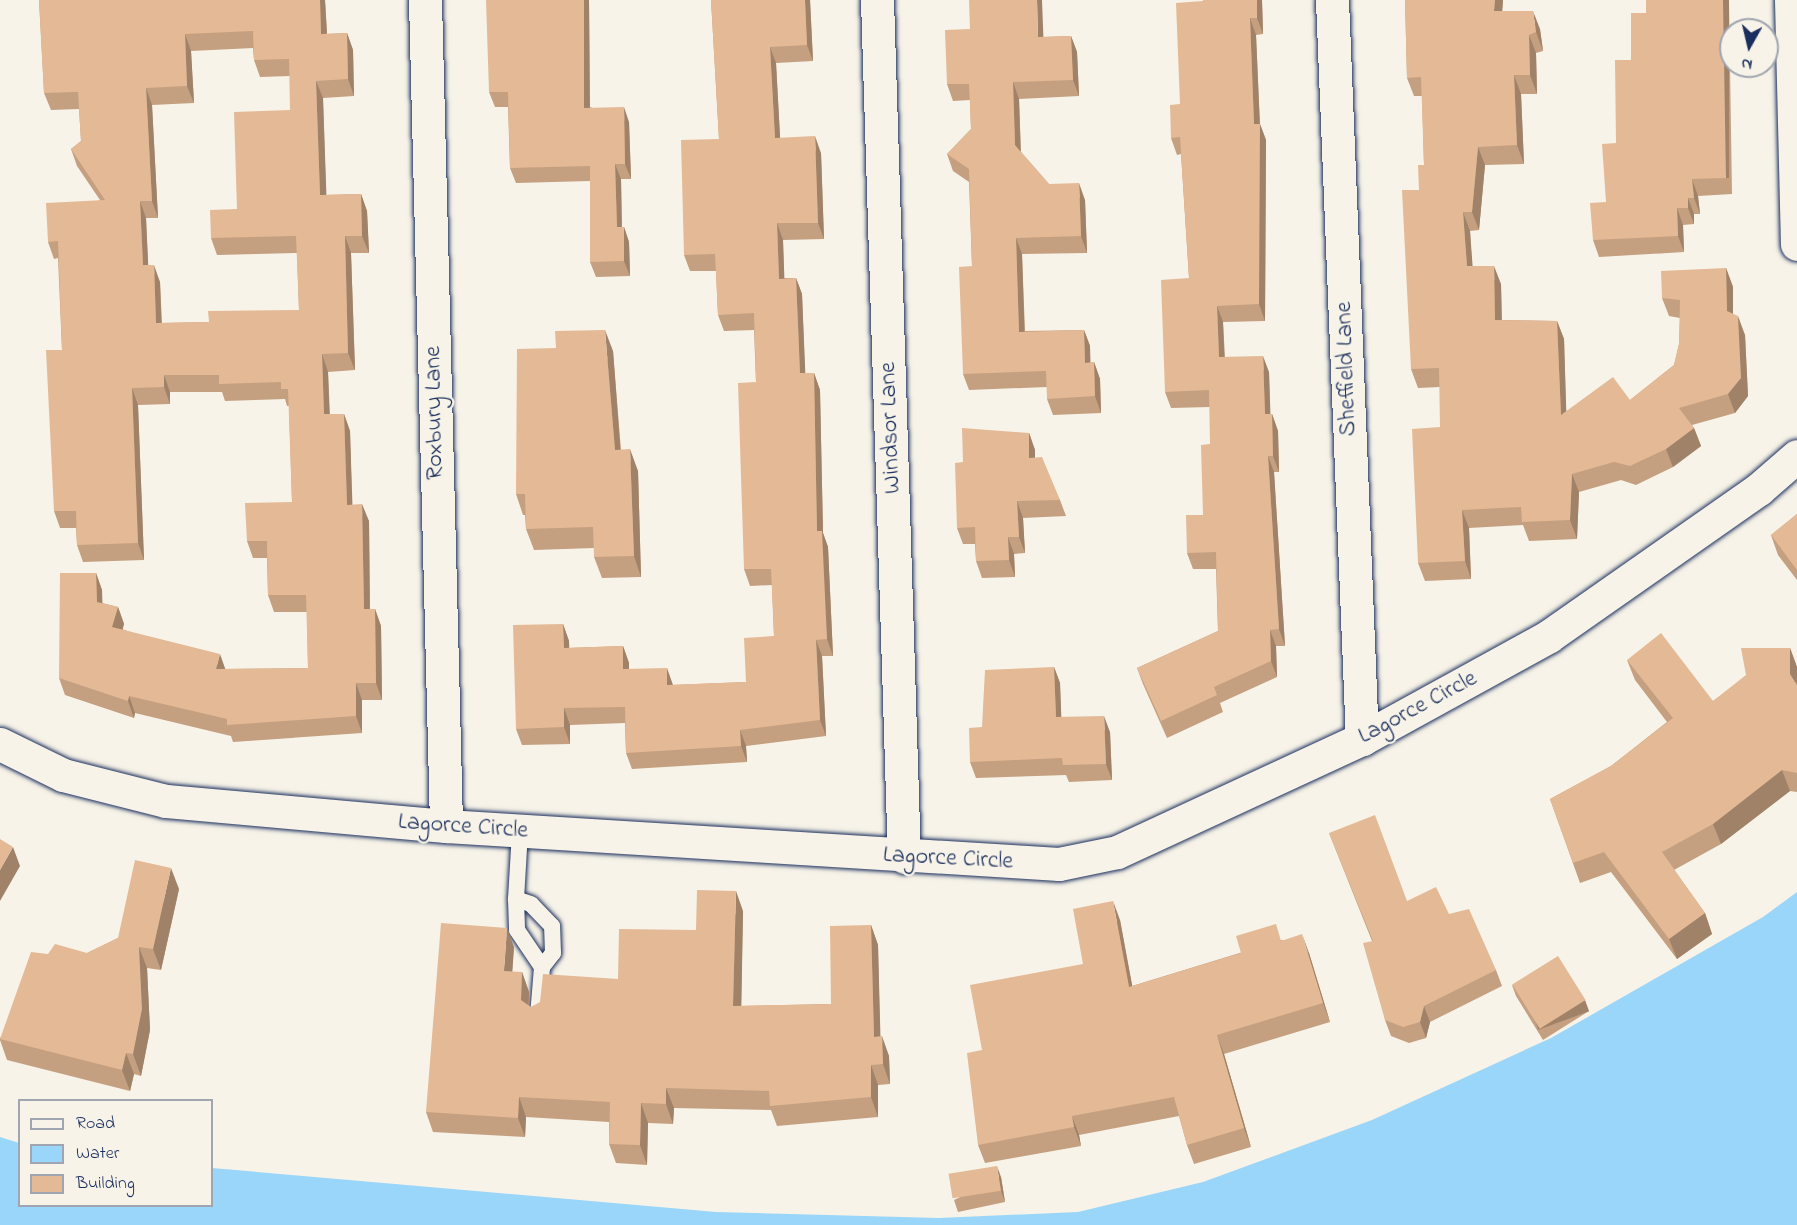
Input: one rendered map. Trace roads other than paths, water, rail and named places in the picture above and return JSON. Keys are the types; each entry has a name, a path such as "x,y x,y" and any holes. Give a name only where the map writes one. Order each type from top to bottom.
{"street":[{"name":"Roxbury Lane","path":"425,0 446,826"},
{"name":"Windsor Lane","path":"877,0 904,856"},
{"name":"Sheffield Lane","path":"1332,0 1362,739"},
{"path":"1791,0 1797,244"},
{"name":"Lagorce Circle","path":"0,744 63,775 166,801 446,826 1059,864 1117,852 1362,739 1549,636 1759,489 1797,456"}],"lane":[{"path":"520,831 516,899 517,930 542,967"},
{"path":"516,899 531,904 552,926 553,953 542,967 538,1016"}],"water":[{"path":"1797,892 1797,1225 0,1225 0,1137 18,1143 18,1207 213,1207 213,1168 716,1212 939,1218 1078,1212 1203,1182 1372,1120 1551,1038 1763,917"}]}
